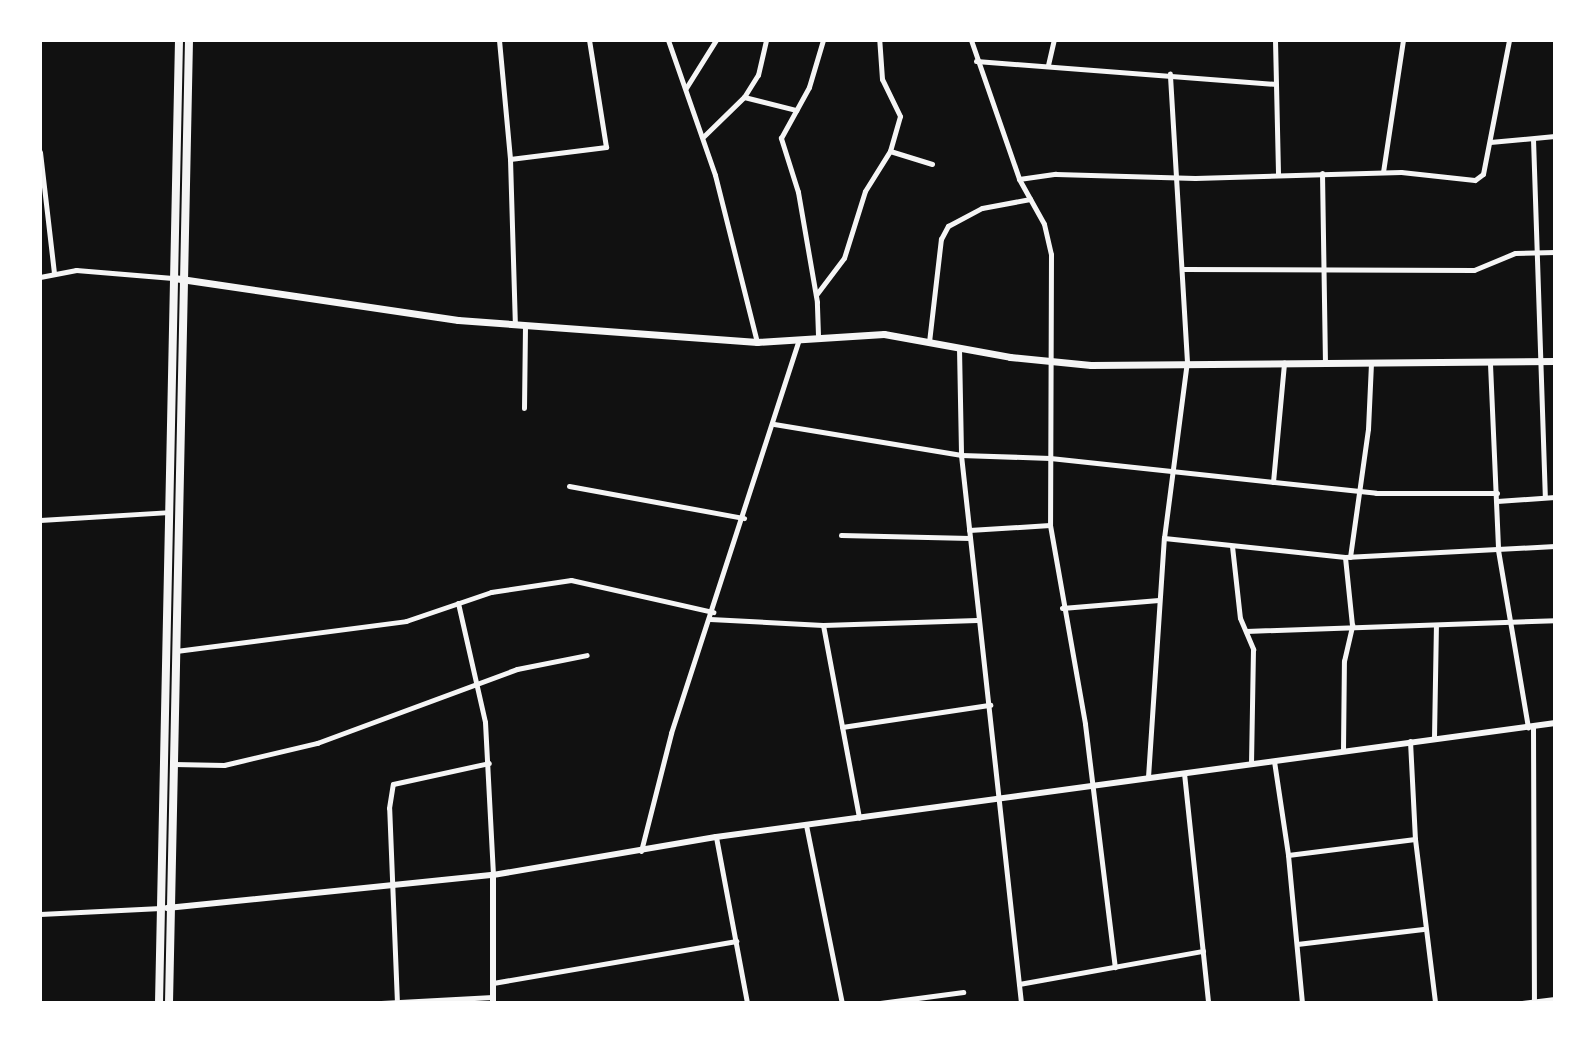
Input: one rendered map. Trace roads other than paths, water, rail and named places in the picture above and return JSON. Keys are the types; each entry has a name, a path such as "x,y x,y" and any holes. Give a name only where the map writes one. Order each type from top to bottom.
{"highway":[{"path":"159,1003 173,764 176,651 179,40"},
{"path":"169,1003 166,908 169,512 189,40"}],"main road":[{"path":"179,279 297,299 515,325 757,342 818,335 884,334 1051,361 1371,364 1555,361"}],"street":[{"path":"499,40 510,159 515,325"},
{"path":"510,159 606,147 589,40"},
{"path":"669,40 704,136 757,342"},
{"path":"686,89 716,40"},
{"path":"704,136 744,97 758,75 766,40"},
{"path":"818,335 816,296 798,192 781,138 809,87 823,40"},
{"path":"816,296 844,258 865,191 890,151 900,116 882,79 879,40"},
{"path":"971,40 1019,179 1044,224 1051,254 1050,525 1091,785 1115,967"},
{"path":"1048,65 1054,40"},
{"path":"1275,40 1273,84 1278,174"},
{"path":"1383,172 1403,40"},
{"path":"1019,179 1056,174 1176,178 1383,172 1475,180 1483,174 1509,40"},
{"path":"976,61 1273,84"},
{"path":"1148,777 1164,538 1187,362 1184,269 1170,74"},
{"path":"744,97 796,110"},
{"path":"1490,142 1555,136"},
{"path":"1533,139 1533,253 1545,497"},
{"path":"890,151 932,164"},
{"path":"40,152 54,273"},
{"path":"1322,173 1325,363"},
{"path":"929,342 941,239 948,226 982,208 1030,199"},
{"path":"1184,269 1474,270 1515,253 1555,252"},
{"path":"40,277 54,273 126,272 179,279"},
{"path":"524,408 525,325"},
{"path":"641,852 667,745 744,518 799,339"},
{"path":"959,348 961,455 1021,1003"},
{"path":"1273,482 1285,362"},
{"path":"1343,750 1344,661 1352,625 1347,557 1358,491 1371,364"},
{"path":"1490,364 1498,550 1530,727 1534,1002"},
{"path":"774,424 961,455 1050,458 1358,491 1497,493"},
{"path":"569,486 744,518"},
{"path":"1497,501 1555,497"},
{"path":"40,520 169,512"},
{"path":"969,530 1050,525"},
{"path":"841,535 970,538"},
{"path":"1164,538 1347,557 1555,546"},
{"path":"1232,546 1235,588 1253,649 1251,763"},
{"path":"176,651 406,621 491,592 571,580 712,616 823,625 977,620"},
{"path":"1062,608 1159,600"},
{"path":"381,1003 493,1000 489,763 478,684 458,603"},
{"path":"1246,631 1352,625 1512,624 1555,620"},
{"path":"823,625 860,819"},
{"path":"1434,737 1436,625"},
{"path":"173,764 224,765 317,743 478,684 587,655"},
{"path":"842,727 990,705"},
{"path":"40,914 166,908 493,875 716,837 1410,740 1555,723"},
{"path":"1410,740 1423,929 1435,1003"},
{"path":"1274,759 1288,855 1302,1003"},
{"path":"397,1002 393,784 489,763"},
{"path":"1184,771 1208,1003"},
{"path":"806,825 842,1003"},
{"path":"716,837 747,1003"},
{"path":"1288,855 1415,839"},
{"path":"1297,944 1423,929"},
{"path":"493,983 736,941"},
{"path":"1019,984 1203,951"},
{"path":"880,1003 963,992"},
{"path":"1522,1003 1555,999"}]}
